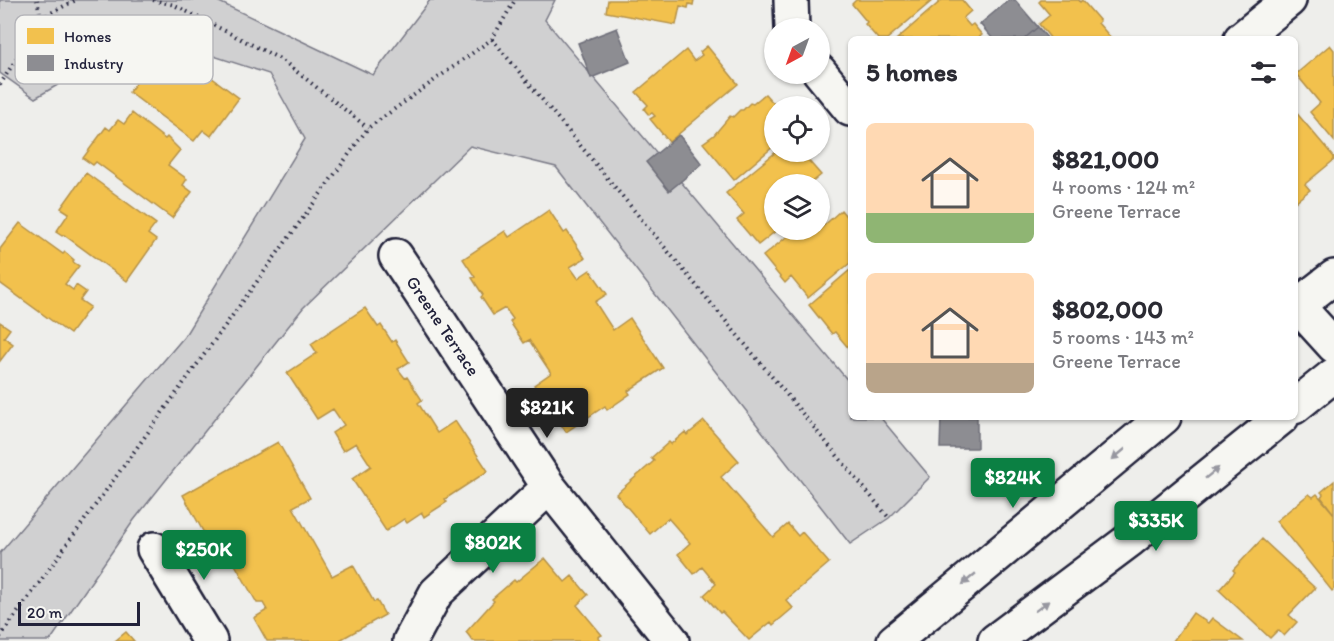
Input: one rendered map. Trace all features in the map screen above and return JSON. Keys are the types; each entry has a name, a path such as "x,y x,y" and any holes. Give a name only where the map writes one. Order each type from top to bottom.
{"street":[{"path":"791,0 792,18"},
{"path":"1244,36 1289,0"},
{"path":"830,84 848,107"},
{"name":"Greene Terrace","path":"396,256 549,487 672,641"},
{"path":"1298,304 1334,277"},
{"path":"1298,307 1334,346"},
{"path":"1298,404 1334,375"},
{"path":"894,641 1160,420"},
{"path":"995,641 1131,539 1278,420"},
{"path":"410,641 436,593 549,487"},
{"path":"154,549 210,641"}],"path":[{"path":"37,0 40,15"},
{"path":"47,15 76,0"},
{"path":"153,0 174,5 194,15"},
{"path":"0,637 368,128 492,39 515,0"},
{"path":"213,25 282,60 368,128"},
{"path":"492,39 889,518"},
{"path":"0,85 15,60"}],"shaded area":[{"path":"0,0 215,0 373,75 430,0 555,0 545,20 848,381 848,420 882,420 930,477 889,518 850,544 556,167 470,146 303,308 134,520 50,641 0,641 0,553 184,337 305,139 269,74 213,56 213,15 15,15 15,84 0,73"},
{"path":"15,84 59,84 35,98"}],"building: Homes":[{"path":"608,0 694,0 693,5 689,4 688,8 680,6 676,25 606,12"},
{"path":"856,0 933,0 891,36 875,36 852,4"},
{"path":"942,0 962,0 971,11 963,18 970,26 973,24 982,35 981,36 900,36"},
{"path":"1041,0 1079,0 1080,2 1082,0 1109,36 1049,36 1039,24 1050,15 1039,2"},
{"path":"1330,45 1334,50 1334,141 1310,112 1320,103 1298,76 1298,72"},
{"path":"707,46 738,84 669,142 650,119 655,116 652,113 649,115 644,109 648,105 636,92 686,50 694,61 702,55 700,52"},
{"path":"213,79 239,98 211,136 203,130 194,141 129,92 135,84 213,84"},
{"path":"765,94 767,96 764,96 764,154 734,180 703,143 714,135 730,116 733,117 750,103 753,104"},
{"path":"132,113 165,139 167,137 180,150 168,165 187,179 183,185 192,192 172,218 96,162 93,165 83,158 106,127 110,130 118,120 124,124"},
{"path":"1298,115 1334,157 1334,160 1305,184 1310,190 1298,200"},
{"path":"764,162 810,162 820,174 764,174 764,240 758,245 737,220 744,214 726,193"},
{"path":"86,173 156,224 148,234 156,240 127,281 64,235 56,232 69,213 61,208"},
{"path":"549,210 585,258 570,267 578,278 590,270 607,294 595,302 613,330 630,318 663,368 628,391 630,394 607,410 605,406 566,432 534,385 551,373 529,340 524,343 510,322 513,319 505,308 493,315 472,278 475,277 463,259 505,231 509,237"},
{"path":"841,210 848,219 848,265 808,298 791,277 785,283 763,256 783,240 830,240 830,220"},
{"path":"20,223 63,254 65,252 79,266 65,284 73,290 76,285 86,292 80,300 90,307 70,334 0,283 0,249"},
{"path":"848,272 848,348 835,332 832,334 809,305"},
{"path":"365,308 378,327 381,325 392,342 395,340 409,362 398,369 405,378 407,377 422,400 418,403 437,433 455,421 488,471 445,499 447,502 424,517 422,513 407,523 404,519 386,531 352,479 371,466 356,443 343,451 332,433 344,425 333,409 317,419 287,373 317,353 311,344"},
{"path":"0,322 10,329 4,337 13,344 0,361"},
{"path":"704,421 739,461 721,477 773,537 788,524 798,536 802,532 829,563 786,600 793,608 773,625 771,622 749,640 704,595 716,584 702,567 694,574 678,554 690,543 668,518 650,534 616,494 654,461 651,458 669,442 671,444 685,432 687,435"},
{"path":"278,442 310,498 293,507 332,576 353,565 374,602 377,601 385,615 338,641 267,641 254,618 267,610 263,603 257,603 225,547 215,553 183,495"},
{"path":"1334,481 1334,514 1321,497 1323,494 1321,492"},
{"path":"1309,494 1313,497 1317,494 1334,514 1334,589 1332,591 1276,521"},
{"path":"1262,539 1315,588 1289,615 1297,622 1284,636 1278,630 1270,638 1219,590 1235,572 1233,570"},
{"path":"545,558 565,582 572,576 588,595 577,605 602,635 598,637 601,641 473,641 466,632 494,601 492,599"},
{"path":"1193,613 1208,623 1212,618 1243,641 1173,641"},
{"path":"126,632 134,641 115,641"}],"building: Industry":[{"path":"1009,0 1015,0 1038,27 1028,36 990,36 980,24"},
{"path":"1038,27 1046,36 1028,36"},
{"path":"617,28 630,62 591,78 578,43"},
{"path":"679,135 702,164 669,191 646,162"},
{"path":"941,420 977,420 977,448 940,448"}]}
